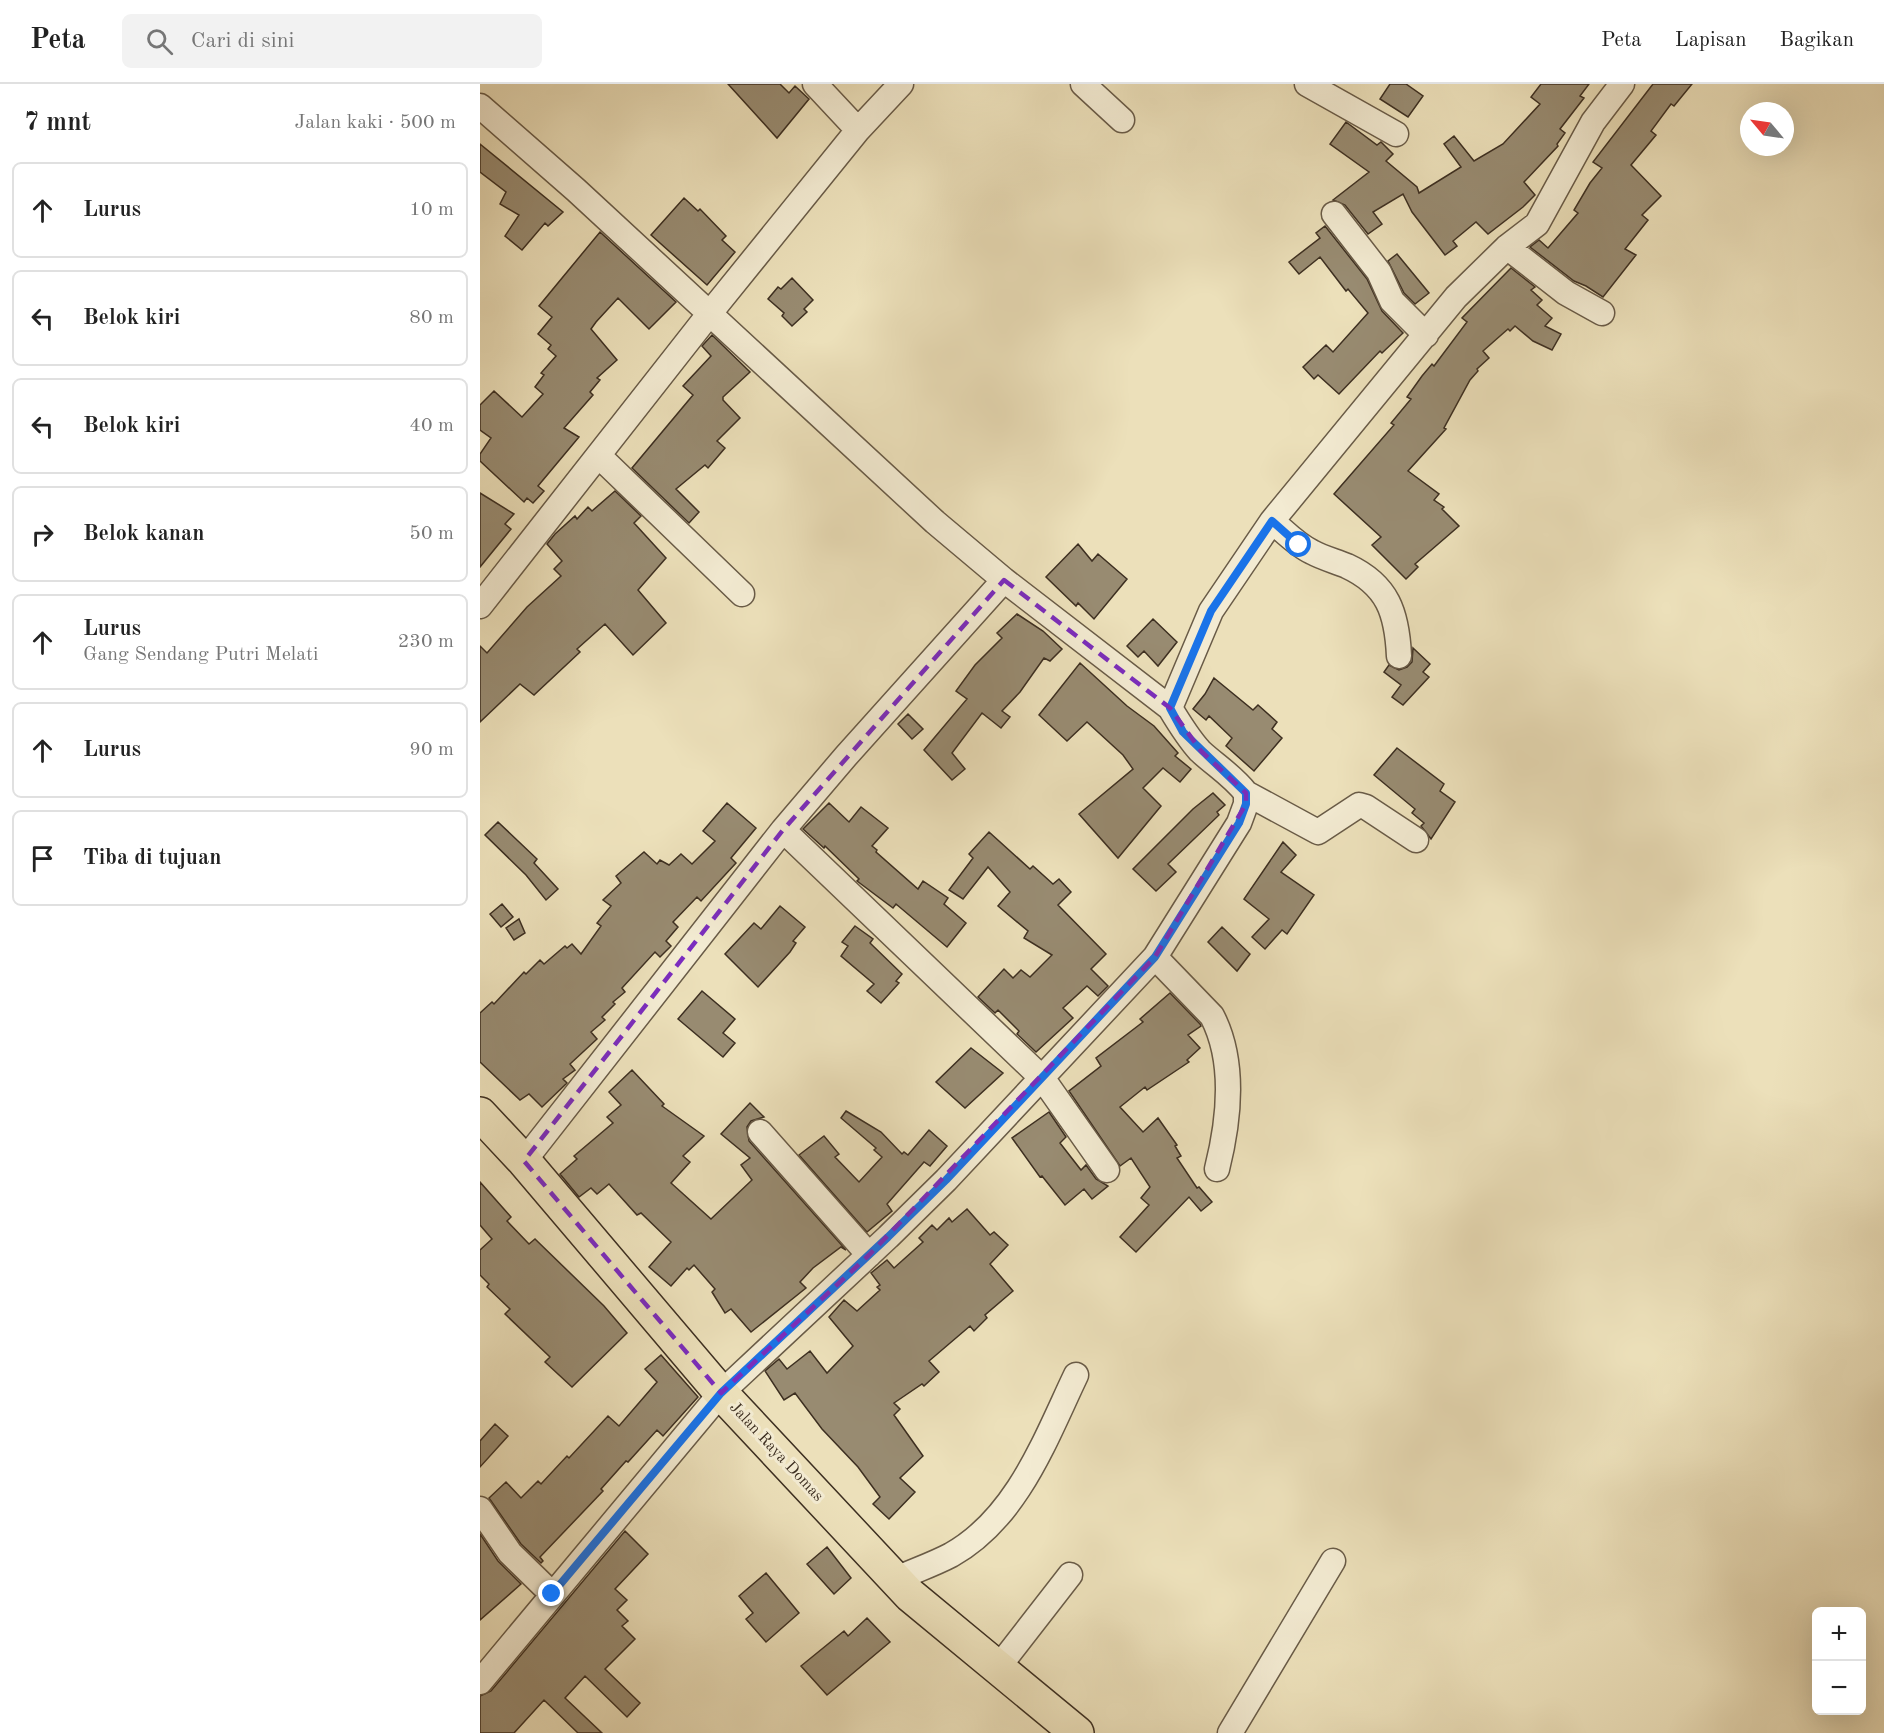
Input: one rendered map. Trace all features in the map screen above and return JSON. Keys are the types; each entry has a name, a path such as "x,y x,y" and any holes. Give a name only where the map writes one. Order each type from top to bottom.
{"highway":[{"name":"Jalan Raya Domas","path":"480,1114 524,1161 721,1393 896,1579 931,1614 1077,1733"}],"street":[{"path":"815,84 858,130"},
{"path":"480,606 858,130 901,84"},
{"path":"1083,84 1122,120"},
{"path":"1307,84 1325,91 1396,134"},
{"path":"1170,708 1211,611 1272,521 1456,297 1507,247 1537,224 1615,86"},
{"path":"480,106 935,522 1004,580 1170,708 1183,732 1246,793 1318,831 1354,808 1366,807 1416,840"},
{"path":"1334,214 1379,272 1392,301 1426,335"},
{"path":"1507,247 1566,293 1602,313"},
{"path":"599,456 742,594"},
{"path":"1272,521 1299,545 1347,566 1372,581 1388,602 1397,625 1399,656"},
{"path":"524,1161 783,830 846,756 1004,580"},
{"path":"482,1675 721,1393 869,1255 1043,1079 1155,957 1239,823 1246,804 1246,793"},
{"path":"783,830 1043,1079 1107,1170"},
{"path":"1155,957 1212,1016 1218,1026 1228,1085 1226,1134 1217,1169"},
{"path":"760,1132 869,1255"},
{"path":"896,1579 952,1554 990,1523 1018,1492 1076,1375"},
{"path":"480,1509 510,1552 552,1594"},
{"path":"1230,1733 1333,1561"},
{"path":"997,1669 1070,1575"}],"highlighted area":[{"path":"1004,580 1170,708 1201,751 1246,793 1246,804 1155,957 869,1255 721,1393 524,1161 783,830"}],"building":[{"path":"728,84 780,84 789,93 795,86 809,99 777,138"},
{"path":"1390,84 1406,84 1423,96 1408,117 1380,99"},
{"path":"1541,84 1589,84 1580,96 1584,98 1560,129 1565,133 1557,144 1558,146 1524,182 1535,195 1488,234 1476,222 1453,241 1457,246 1445,255 1412,212 1403,194 1373,212 1382,224 1368,234 1345,205 1333,200 1369,172 1330,144 1346,122 1377,145 1381,142 1393,154 1386,161 1417,187 1419,193 1461,167 1444,144 1454,136 1474,161 1503,144 1540,104 1531,97"},
{"path":"1653,84 1692,84 1674,106 1671,104 1651,131 1656,135 1631,165 1661,196 1642,215 1648,220 1625,249 1636,255 1603,297 1574,281 1530,247 1539,240 1548,248 1578,213 1574,210 1602,168 1593,162"},
{"path":"480,144 563,212 548,226 545,223 522,250 505,236 519,215 500,204 506,192 480,172"},
{"path":"684,198 698,211 700,209 726,236 722,240 735,252 707,285 651,235"},
{"path":"1325,226 1367,279 1382,311 1403,333 1382,353 1380,351 1339,394 1318,375 1314,379 1303,367 1326,345 1333,352 1368,313 1348,289 1346,291 1320,257 1299,274 1289,262 1320,238 1316,233"},
{"path":"600,232 676,302 649,329 618,298 596,322 591,329 617,360 597,378 600,380 590,392 593,395 564,428 579,437 538,486 544,491 533,503 527,498 524,502 480,461 480,454 491,438 480,430 480,405 494,391 522,417 543,394 535,387 544,375 541,373 556,356 548,349 551,345 538,334 552,317 539,306"},
{"path":"1397,254 1429,293 1415,304 1404,293 1388,261"},
{"path":"1511,268 1535,287 1531,290 1542,300 1537,305 1552,318 1545,326 1561,334 1552,350 1533,341 1515,326 1510,331 1508,329 1483,351 1489,358 1477,369 1478,371 1470,380 1444,428 1446,429 1408,471 1439,494 1434,500 1444,507 1442,509 1459,526 1415,564 1418,567 1406,579 1372,545 1381,537 1334,494 1394,425 1391,423 1411,399 1407,397 1467,322 1462,318"},
{"path":"792,278 813,300 804,309 807,312 792,326 782,316 784,313 768,299 778,287 781,289"},
{"path":"712,335 750,372 723,397 723,400 740,418 717,441 725,448 708,468 705,465 676,489 699,512 689,523 632,468 693,395 683,386 711,356 702,346"},
{"path":"615,491 641,516 634,523 666,558 638,590 666,623 633,655 605,624 577,649 580,652 534,695 520,684 480,722 480,646 487,653 527,607 561,576 554,569 562,561 547,544 555,534 575,516 577,519 588,507 592,511"},
{"path":"480,493 514,514 505,524 511,529 480,567"},
{"path":"1078,544 1092,561 1098,554 1127,579 1094,619 1078,603 1076,606 1046,577"},
{"path":"1017,614 1043,631 1062,649 1050,661 1044,658 1020,692 1002,711 1010,717 1001,728 982,713 952,753 965,769 952,780 924,750 967,699 956,691 975,665 1002,638 997,633"},
{"path":"1153,619 1177,642 1158,666 1144,651 1138,657 1127,646"},
{"path":"1413,648 1430,664 1423,672 1429,677 1403,705 1392,697 1401,685 1384,672 1389,665 1399,670 1407,667 1412,662"},
{"path":"1080,663 1127,706 1154,726 1178,753 1175,756 1191,769 1180,782 1163,768 1143,788 1161,806 1118,858 1079,814 1133,769 1123,755 1087,722 1067,741 1039,715"},
{"path":"1214,678 1253,710 1258,705 1277,722 1272,729 1282,738 1254,771 1226,746 1232,738 1209,716 1206,720 1193,709"},
{"path":"908,714 923,729 912,739 898,724"},
{"path":"1397,748 1444,784 1440,791 1455,802 1431,839 1421,826 1424,823 1412,813 1415,809 1374,775"},
{"path":"1213,793 1225,805 1217,812 1219,815 1168,864 1176,872 1156,891 1133,869 1193,809"},
{"path":"727,803 756,828 731,858 736,863 701,901 697,897 673,922 678,927 666,941 671,946 660,957 655,952 622,988 625,992 613,1002 615,1004 602,1017 605,1020 591,1032 597,1039 570,1064 575,1070 563,1079 567,1083 542,1107 529,1094 520,1100 480,1062 480,1013 492,1002 494,1004 524,972 526,974 540,960 544,964 565,946 567,948 572,944 581,954 601,926 597,923 611,906 603,900 621,883 616,876 644,852 657,864 660,860 669,865 681,854 692,864 715,841 703,831"},
{"path":"829,803 849,822 861,807 888,828 872,846 877,850 876,852 918,889 923,881 948,898 944,904 966,923 947,947 896,904 893,908 857,881 859,879 825,846 824,848 803,829"},
{"path":"498,822 537,859 534,863 558,889 546,900 526,875 485,835"},
{"path":"989,832 1030,869 1033,866 1053,884 1059,879 1071,892 1058,905 1106,954 1091,969 1108,986 1098,996 1087,986 1063,1008 1073,1018 1036,1052 1017,1034 1019,1031 998,1010 995,1013 978,997 1004,969 1013,978 1021,970 1030,977 1052,955 1024,938 1028,931 998,906 1010,892 988,867 963,899 949,890 973,858 969,854"},
{"path":"1283,842 1296,855 1281,872 1314,895 1287,934 1282,930 1265,949 1252,937 1269,919 1244,899"},
{"path":"502,904 513,917 501,927 490,914"},
{"path":"780,906 805,927 793,941 796,943 790,952 758,987 725,954 754,923 761,929"},
{"path":"519,919 525,933 514,940 506,928"},
{"path":"855,926 873,939 870,943 902,974 896,981 899,983 881,1003 867,991 874,984 841,956 848,946 842,942"},
{"path":"1222,927 1250,954 1237,971 1208,942"},
{"path":"702,991 735,1019 723,1033 735,1043 723,1057 678,1019"},
{"path":"1170,993 1200,1024 1201,1026 1188,1035 1200,1048 1187,1060 1189,1062 1147,1090 1145,1087 1120,1107 1143,1132 1158,1118 1177,1145 1175,1146 1181,1156 1177,1158 1197,1188 1199,1187 1212,1202 1201,1211 1189,1197 1136,1252 1120,1237 1149,1205 1141,1198 1150,1187 1131,1158 1120,1166 1069,1091 1101,1066 1096,1058 1143,1022 1140,1019"},
{"path":"971,1048 1003,1073 965,1108 936,1082"},
{"path":"632,1070 664,1104 662,1106 704,1136 683,1156 690,1162 671,1183 711,1219 752,1180 741,1165 750,1158 721,1134 750,1103 764,1117 751,1121 747,1127 749,1141 846,1250 841,1247 813,1268 800,1282 806,1288 751,1332 731,1309 725,1313 712,1292 715,1289 694,1265 689,1270 687,1268 671,1286 649,1267 671,1242 641,1213 637,1215 609,1184 597,1194 591,1188 579,1197 560,1174 577,1159 574,1156 613,1123 607,1117 621,1105 609,1092"},
{"path":"846,1111 881,1132 902,1154 904,1152 908,1155 929,1130 947,1146 930,1166 924,1162 887,1204 892,1211 867,1232 799,1155 824,1136 839,1154 835,1157 859,1182 882,1157 874,1150 876,1148 841,1118"},
{"path":"1049,1112 1066,1137 1060,1143 1081,1170 1086,1165 1096,1179 1108,1186 1092,1199 1084,1189 1065,1205 1042,1176 1040,1177 1012,1138"},
{"path":"480,1182 511,1217 507,1221 529,1244 535,1239 604,1306 627,1333 572,1387 545,1362 550,1357 505,1314 510,1309 487,1287 489,1284 480,1275 480,1250 492,1239 480,1225"},
{"path":"967,1209 990,1235 994,1232 1008,1245 990,1264 1013,1291 985,1315 987,1318 974,1331 970,1326 929,1361 939,1372 924,1386 922,1384 894,1403 900,1409 894,1415 923,1456 900,1478 915,1492 889,1519 873,1504 880,1497 858,1467 822,1429 795,1393 784,1400 765,1371 779,1359 787,1369 810,1351 827,1373 853,1346 829,1317 844,1300 857,1311 880,1290 877,1287 880,1285 871,1273 887,1260 894,1268 923,1242 919,1238 932,1225 937,1230 949,1218 952,1222"},
{"path":"661,1355 698,1397 663,1436 657,1430 628,1462 626,1461 601,1489 603,1491 540,1557 543,1561 541,1563 521,1544 489,1498 506,1482 521,1498 538,1481 541,1484 567,1456 569,1458 608,1416 619,1426 657,1382 645,1369"},
{"path":"495,1424 508,1436 480,1467 480,1441"},
{"path":"625,1531 648,1554 615,1589 627,1600 617,1610 628,1621 622,1626 635,1639 605,1669 640,1703 627,1717 585,1676 565,1698 602,1733 578,1733 544,1700 514,1733 480,1733 480,1696 491,1691"},
{"path":"480,1534 498,1561 521,1584 480,1620"},
{"path":"827,1547 851,1578 834,1594 807,1564"},
{"path":"766,1573 799,1613 766,1642 746,1619 753,1613 739,1596"},
{"path":"867,1618 890,1642 827,1695 801,1666 844,1631 848,1636"}],"route":[{"path":"552,1594 721,1393 946,1180 1155,957 1239,823 1246,804 1246,793 1236,780 1201,751 1183,732 1170,708 1211,611 1272,521 1299,545"}]}
